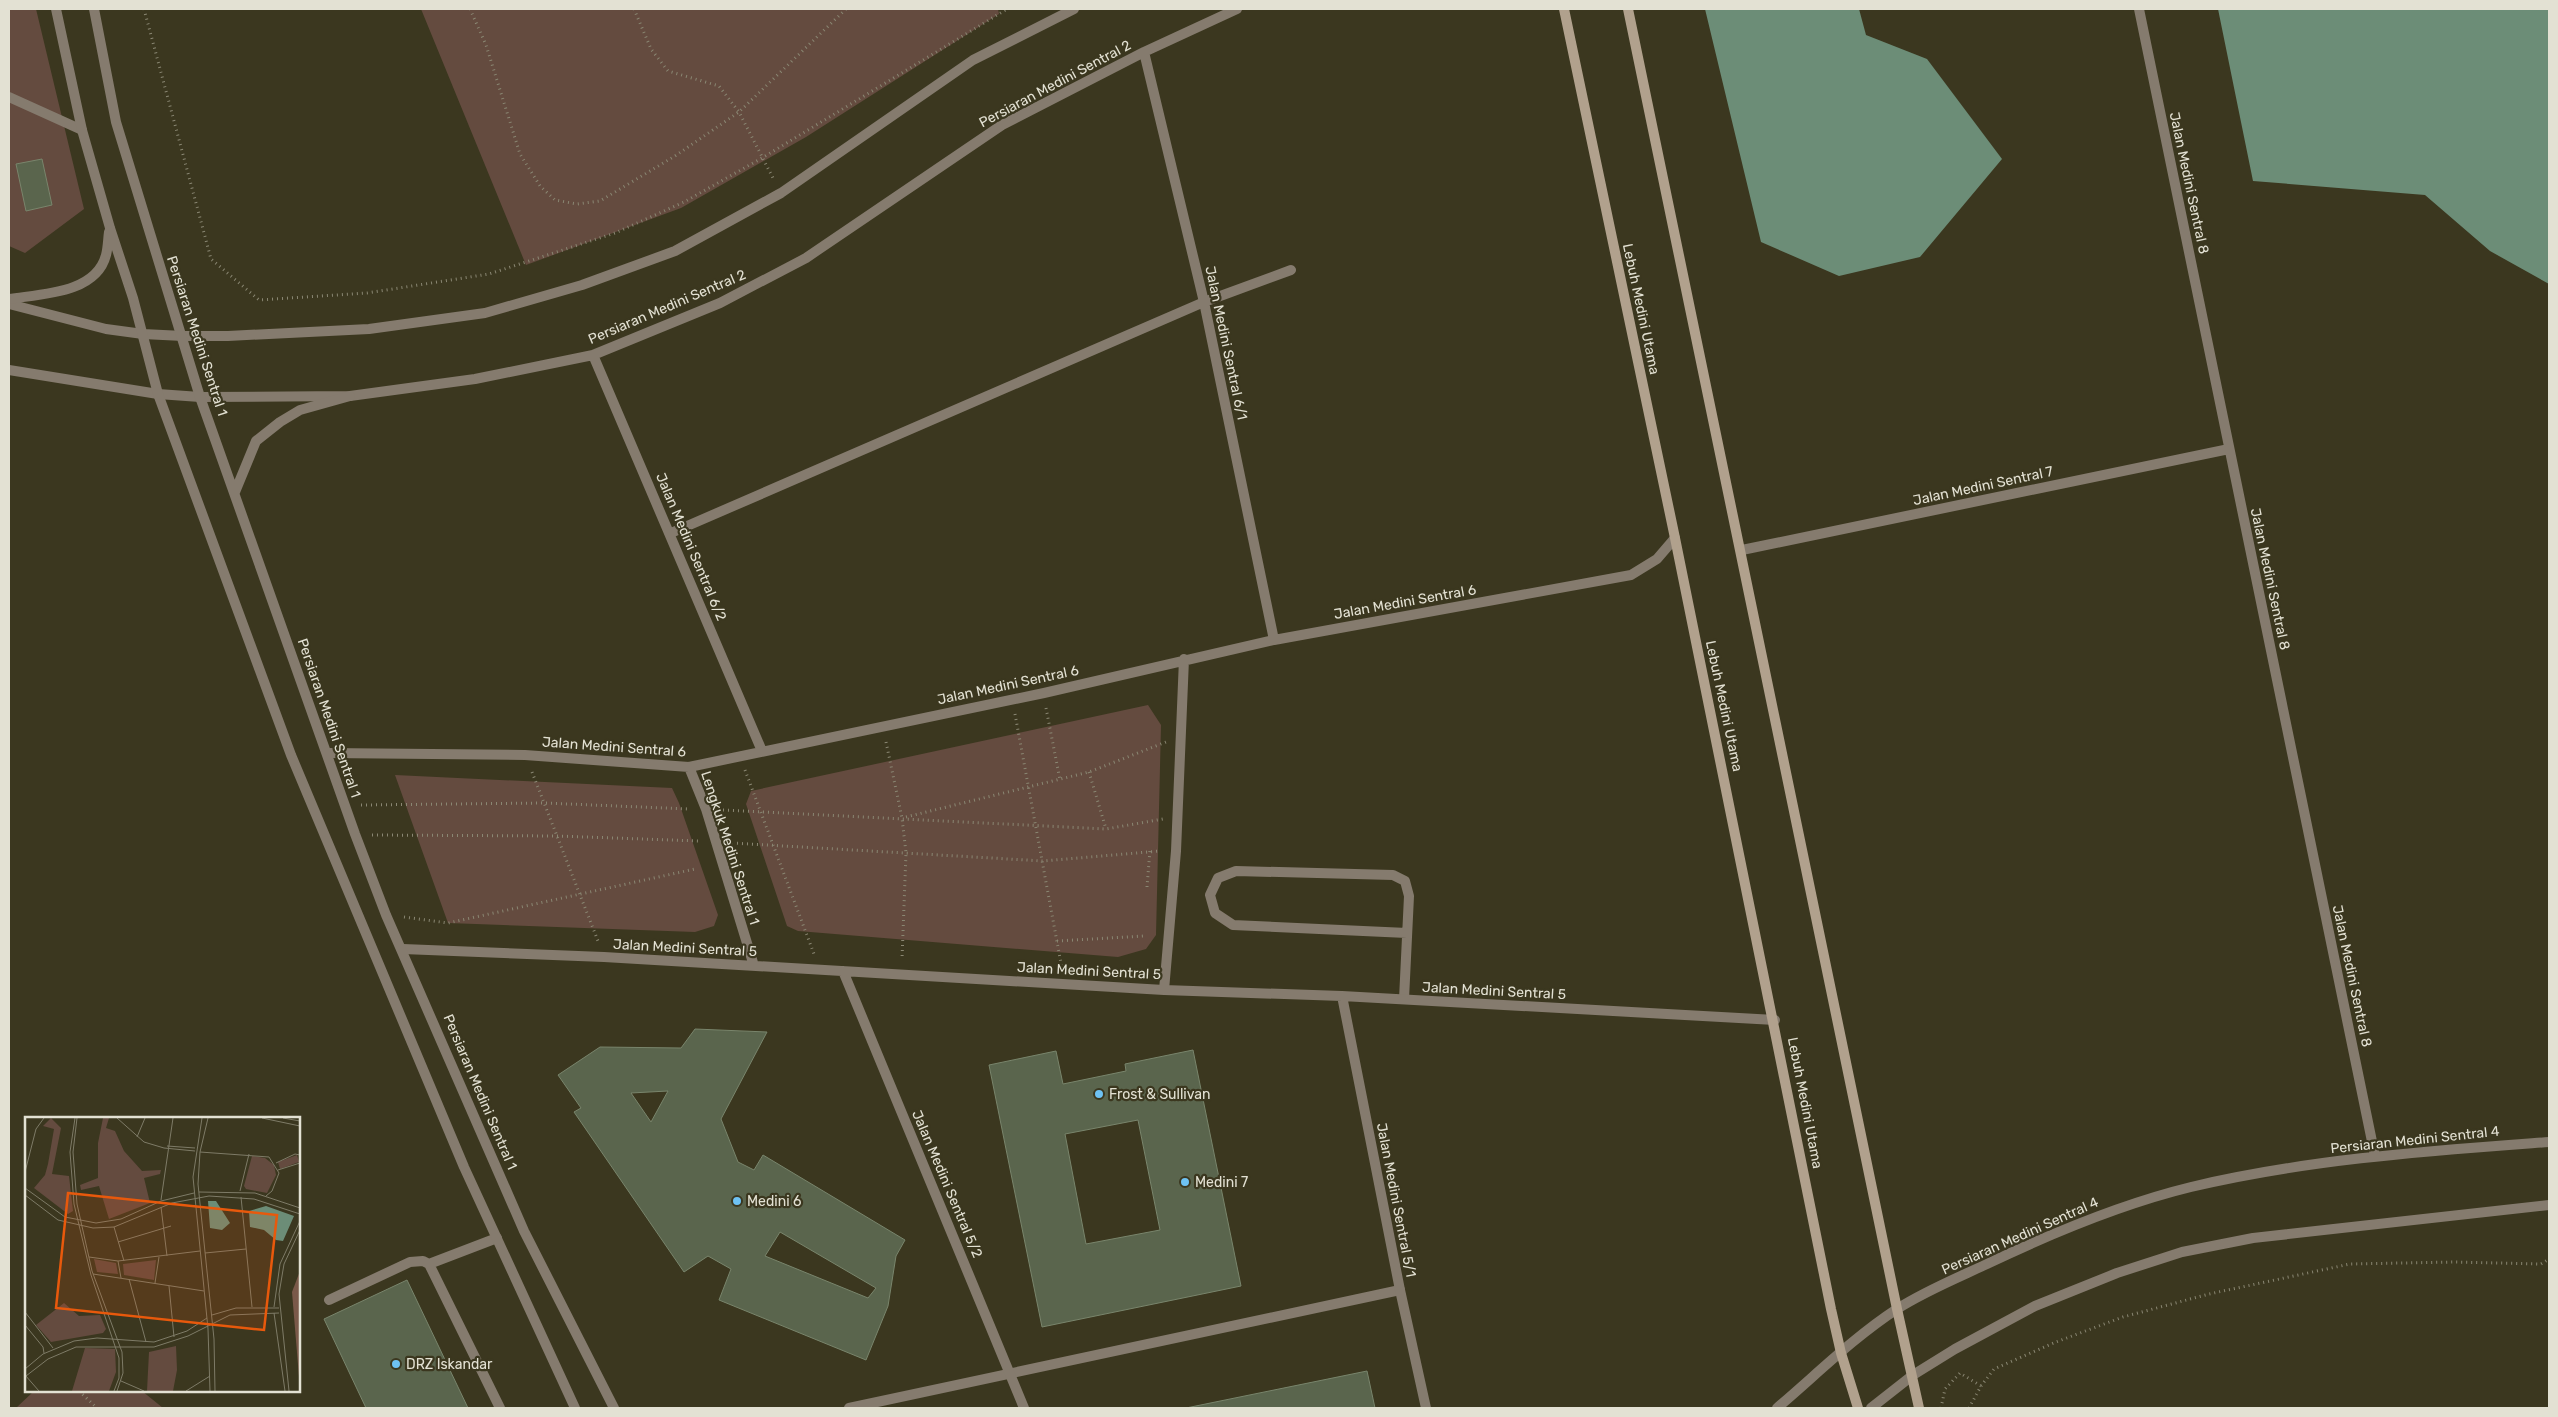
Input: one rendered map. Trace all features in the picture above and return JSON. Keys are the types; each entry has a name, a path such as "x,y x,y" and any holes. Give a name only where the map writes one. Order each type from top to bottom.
{"main road":[{"name":"Lebuh Medini Utama","path":"1564,9 1676,538 1841,1353 1858,1408"},
{"path":"1628,9 1919,1408"}],"street":[{"path":"56,9 82,130 143,334 158,394 291,755 376,963 464,1167 575,1408"},
{"name":"Persiaran Medini Sentral 1","path":"94,9 116,122 183,336 200,397 355,834 386,915 403,949 524,1230 614,1408"},
{"path":"9,304 106,329 143,334 183,336 228,336 369,329 485,313 582,284 675,251 781,193 973,60 1074,9"},
{"name":"Persiaran Medini Sentral 2","path":"9,370 158,394 200,397 350,396 475,380 593,355 720,302 806,258 1002,125 1144,52 1237,9"},
{"name":"Jalan Medini Sentral 8","path":"2139,9 2375,1156"},
{"name":"Jalan Medini Sentral 6/1","path":"1144,52 1204,302 1274,640"},
{"path":"9,97 82,130"},
{"path":"9,299 68,290 87,280 106,257 110,228"},
{"path":"671,533 1204,302 1291,270"},
{"name":"Jalan Medini Sentral 6/2","path":"593,355 671,533 762,750"},
{"path":"235,492 256,441 280,422 300,410 350,396"},
{"name":"Jalan Medini Sentral 7","path":"1742,550 2229,449"},
{"name":"Jalan Medini Sentral 6","path":"327,752 525,755 689,767 762,750 1012,699 1274,640 1631,575 1657,559 1676,538"},
{"path":"1164,990 1176,851 1184,659"},
{"name":"Lengkuk Medini Sentral 1","path":"689,767 706,810 754,966"},
{"path":"1404,1000 1409,896 1405,881 1393,875 1236,871 1218,878 1210,895 1215,913 1233,925 1407,933"},
{"name":"Jalan Medini Sentral 5","path":"403,949 604,957 1164,990 1342,996 1775,1020"},
{"name":"Jalan Medini Sentral 5/2","path":"844,971 1011,1372 1024,1408"},
{"name":"Jalan Medini Sentral 5/1","path":"1342,996 1400,1290 1426,1408"},
{"name":"Persiaran Medini Sentral 4","path":"1777,1408 1841,1353 1897,1309 2024,1246 2102,1214 2199,1185 2255,1173 2375,1156 2549,1142"},
{"path":"1871,1408 1913,1375 1955,1349 2035,1306 2117,1274 2182,1252 2253,1238 2549,1205"},
{"path":"429,1264 497,1238"},
{"path":"329,1300 410,1262 423,1261 429,1264 500,1408"},
{"path":"849,1408 1400,1290"}],"path":[{"path":"144,9 211,259 259,300 367,293 488,274 615,232 684,202 762,158 1007,9"},
{"path":"470,9 486,45 520,154 540,186 555,200 578,204 600,201 675,156 739,112 846,9"},
{"path":"634,9 652,49 668,72 719,86 739,112 781,193"},
{"path":"1044,692 1060,780"},
{"path":"1012,699 1064,984"},
{"path":"882,725 902,818 906,853 901,974"},
{"path":"902,818 1089,772 1180,737"},
{"path":"525,755 604,957"},
{"path":"740,755 758,810 774,845 820,970"},
{"path":"1089,772 1106,829"},
{"path":"345,806 544,803 706,810 758,810 1106,829 1177,817"},
{"path":"355,834 557,836 716,842 1043,861 1150,850 1176,851"},
{"path":"1148,887 1150,850"},
{"path":"386,915 448,923 581,896 695,869"},
{"path":"1057,941 1144,936"},
{"path":"1969,1408 1981,1386 1994,1369 2122,1317 2261,1282 2350,1264 2454,1262 2541,1264 2549,1259"},
{"path":"1941,1408 1945,1389 1960,1373 1981,1386"},
{"path":"80,1392 97,1408"}],"shaded area":[{"path":"9,9 36,9 84,209 25,253 9,246"},
{"path":"421,9 998,9 999,14 806,137 681,208 526,265"},
{"path":"1705,9 1859,9 1866,35 1927,59 2002,159 1920,257 1839,276 1761,242"},
{"path":"2218,9 2549,9 2549,284 2490,251 2425,195 2253,181"},
{"path":"1148,705 1161,725 1156,935 1146,949 1118,957 798,931 787,926 746,804 751,791"},
{"path":"395,775 672,788 718,915 714,926 695,932 448,923"},
{"path":"33,1392 143,1392 163,1408 16,1408"}],"building":[{"path":"42,159 52,205 26,211 16,164"},
{"name":"Medini 6","path":"695,1029 767,1032 721,1119 738,1162 754,1170 763,1155 905,1240 896,1256 888,1306 866,1360 719,1300 731,1269 708,1256 684,1272 574,1112 581,1108 558,1075 600,1047 681,1048","holes":["668,1091 651,1122 631,1093","780,1232 876,1288 868,1298 765,1256"]},
{"name":"Medini 7","path":"1193,1050 1241,1286 1042,1327 989,1065 1056,1051 1063,1084 1126,1071 1125,1064","holes":["1138,1120 1160,1230 1086,1244 1065,1134"]},
{"name":"DRZ Iskandar","path":"407,1280 468,1408 366,1408 324,1319"},
{"path":"1367,1371 1375,1408 1186,1408"}],"place":[{"name":"Frost & Sullivan","path":"1099,1094"},
{"name":"Medini 7","path":"1185,1182"},
{"name":"Medini 6","path":"737,1201"},
{"name":"DRZ Iskandar","path":"396,1364"}]}
